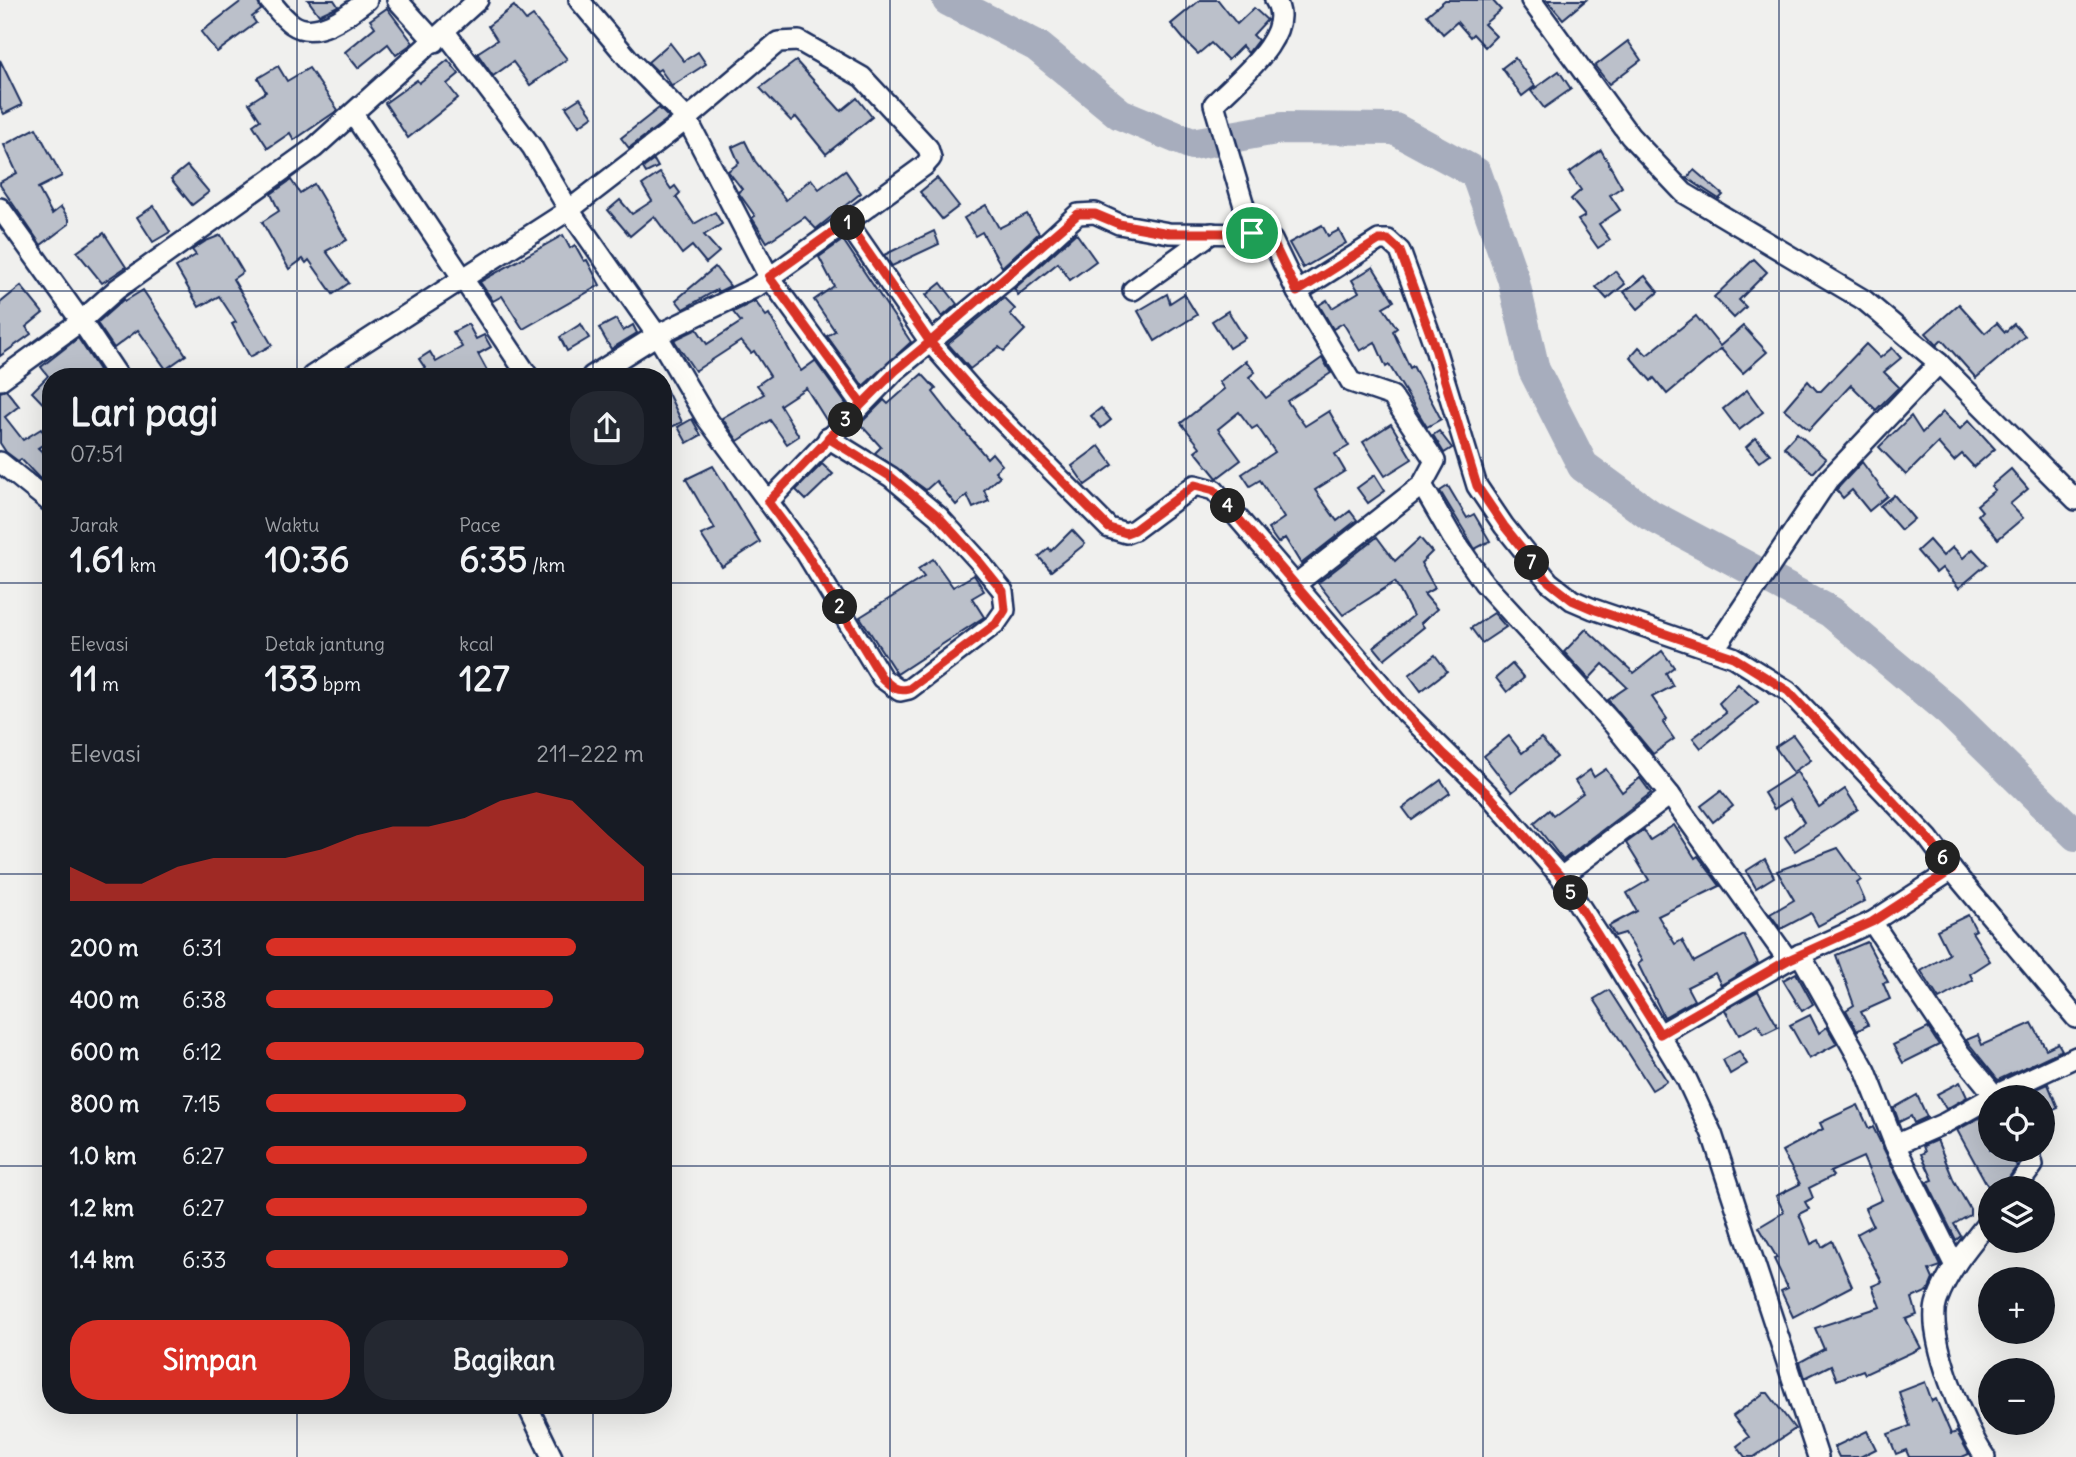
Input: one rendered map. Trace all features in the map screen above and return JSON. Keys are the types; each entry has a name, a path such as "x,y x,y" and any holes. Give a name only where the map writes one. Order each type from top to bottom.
{"street":[{"path":"269,0 291,24 312,30 328,26 367,0"},
{"path":"397,0 440,37 532,147 569,210 657,335 705,416 806,553 882,678 900,691 909,689 996,624 1005,610 1003,591 938,516 891,477 828,438"},
{"path":"0,380 81,321 117,289 314,148 478,0"},
{"path":"579,0 632,63 687,119 769,277 862,404"},
{"path":"1252,233 1214,104 1266,51 1277,33 1280,21 1275,0"},
{"path":"1531,0 1630,136 1684,192 1864,300 1939,363 2076,500"},
{"path":"325,368 569,210 687,119 778,42 799,41 862,77 923,139 931,158 924,166 847,222 769,277 715,309 657,335 605,368"},
{"path":"353,114 523,368"},
{"path":"0,208 113,368"},
{"path":"768,502 862,404 1078,214 1095,214 1119,224 1169,233 1265,234 1272,240 1297,292 1351,382 1392,396 1434,458 1422,485 1296,584"},
{"path":"847,222 930,342 973,391 1109,528 1126,533 1134,530 1186,489 1195,485 1204,485 1214,490 1401,708 1443,753 1490,796 1561,877 1660,1034 1687,1080 1712,1134 1818,1457"},
{"path":"1133,290 1212,233"},
{"path":"1297,292 1379,240 1394,244 1400,251 1433,342 1472,475 1529,559 1549,582 1572,600 1717,643 1788,691 1928,838 2076,1018"},
{"path":"1717,643 1805,511 1835,472 1939,363"},
{"path":"0,462 42,496"},
{"path":"1422,485 1452,537 1484,583 1614,725 1794,957 1866,1071 1895,1146 1954,1264"},
{"path":"1561,877 1670,795"},
{"path":"1660,1034 1794,957 1872,922 1952,870"},
{"path":"1872,922 1984,1085"},
{"path":"2018,1085 2076,1057"},
{"path":"1895,1146 1978,1105"},
{"path":"1978,1235 1954,1264 1936,1304 1941,1360 1971,1437 1985,1457"},
{"path":"531,1414 552,1457"}],"building":[{"path":"243,0 257,0 261,10 252,17 256,23 217,52 201,32"},
{"path":"308,0 334,0 338,6 319,15"},
{"path":"1200,0 1218,0 1237,24 1254,8 1267,20 1253,35 1258,40 1248,53 1242,46 1228,60 1211,43 1198,54 1186,42 1171,24"},
{"path":"1445,0 1492,0 1501,10 1484,24 1496,36 1485,47 1473,34 1470,37 1457,22 1443,34 1427,15"},
{"path":"1547,0 1586,0 1563,19"},
{"path":"514,6 526,21 533,16 567,59 530,85 513,62 493,76 477,53 497,40 488,26"},
{"path":"387,8 413,43 396,55 388,44 358,68 345,52 375,27 370,20"},
{"path":"1628,41 1641,60 1609,84 1595,66"},
{"path":"670,43 684,61 698,52 706,64 672,86 660,69 657,71 648,62"},
{"path":"1515,58 1535,86 1522,96 1502,68"},
{"path":"0,60 22,105 4,114 0,107"},
{"path":"448,60 459,74 447,84 458,98 408,138 385,103 417,80 419,83"},
{"path":"796,61 841,111 857,98 872,117 826,154 796,117 791,121 760,88"},
{"path":"278,66 287,81 309,68 338,110 294,140 290,133 268,148 253,125 260,120 249,103 266,92 258,78"},
{"path":"1559,71 1571,89 1544,108 1531,91"},
{"path":"580,98 593,116 579,126 566,107"},
{"path":"659,108 669,118 629,148 621,138"},
{"path":"36,128 62,176 38,188 52,214 61,207 69,219 69,224 41,245 0,185 0,182 17,173 4,145"},
{"path":"745,141 755,161 786,200 811,179 819,189 845,170 861,193 816,229 805,217 767,242 752,218 755,216 738,192 742,189 728,171 739,163 732,147"},
{"path":"1601,150 1622,187 1610,195 1620,210 1599,224 1610,240 1598,248 1578,220 1585,216 1571,199 1581,190 1569,173"},
{"path":"654,160 658,167 646,173 643,168"},
{"path":"187,166 209,192 192,205 171,179"},
{"path":"1694,170 1723,195 1719,199 1687,178"},
{"path":"660,173 671,189 675,186 680,193 676,197 694,224 715,212 722,224 704,235 719,252 706,263 692,246 682,254 654,216 630,236 608,210 620,200 632,214 652,201 642,185"},
{"path":"937,178 959,206 942,219 920,192"},
{"path":"291,180 300,193 314,184 347,240 326,251 349,283 333,294 309,260 306,263 303,259 289,269 262,222 279,211 271,194"},
{"path":"986,205 999,228 1027,214 1039,233 1002,267 982,232 975,236 964,218"},
{"path":"154,206 170,232 153,242 137,217"},
{"path":"1322,225 1328,236 1339,230 1346,243 1303,268 1289,243"},
{"path":"934,231 939,244 892,266 884,255"},
{"path":"104,233 126,267 102,283 77,252"},
{"path":"1076,233 1096,261 1070,280 1058,263 1018,295 1014,289"},
{"path":"221,235 243,272 233,279 272,345 250,357 232,324 236,322 219,296 199,307 176,267 196,255 192,250"},
{"path":"563,235 570,248 575,245 584,261 587,260 600,285 523,329 502,296 493,301 480,282"},
{"path":"843,240 911,342 863,386 827,336 835,331 814,300 834,286 819,257"},
{"path":"1754,259 1767,272 1739,300 1746,307 1734,318 1714,297"},
{"path":"715,267 730,286 718,292 717,290 683,309 676,300"},
{"path":"1373,267 1394,301 1383,307 1397,328 1393,331 1410,368 1413,366 1441,419 1427,427 1389,365 1386,367 1375,342 1360,351 1343,323 1333,329 1319,305 1327,300 1332,308 1359,292 1352,280"},
{"path":"1615,271 1625,284 1607,299 1596,287"},
{"path":"1645,276 1658,292 1638,309 1624,292"},
{"path":"941,283 957,304 942,317 926,295"},
{"path":"21,286 43,313 26,327 31,334 0,356 0,303"},
{"path":"143,290 186,355 165,368 138,330 114,348 97,323 124,299 125,301"},
{"path":"1167,294 1170,303 1184,294 1197,315 1155,341 1138,311"},
{"path":"1004,298 1015,309 1010,314 1025,330 1004,351 999,347 970,369 948,344"},
{"path":"755,301 766,316 769,314 801,371 815,361 846,404 828,423 806,388 780,405 799,436 787,444 770,420 738,441 722,418 764,394 757,385 770,376 754,351 751,353 741,341 695,371 674,340 697,329 707,344 741,322 733,312"},
{"path":"1959,304 1985,333 1997,323 2005,332 2014,324 2025,336 1976,378 1942,340 1937,345 1926,333"},
{"path":"1228,311 1245,338 1229,348 1212,321"},
{"path":"1696,316 1720,346 1743,326 1767,352 1743,373 1721,349 1667,394 1654,378 1651,381 1630,357 1639,347 1647,355"},
{"path":"616,319 623,331 633,325 637,333 611,349 599,328"},
{"path":"468,324 476,339 484,335 491,347 478,354 486,368 425,368 419,359 430,352 436,362 462,347 453,332"},
{"path":"581,324 589,338 567,351 560,337"},
{"path":"78,338 98,368 42,368"},
{"path":"1866,344 1880,358 1892,348 1901,358 1884,372 1899,387 1876,410 1851,385 1809,430 1784,409 1808,381 1817,391 1821,391"},
{"path":"1322,358 1331,373 1287,401 1305,426 1329,411 1349,446 1335,454 1345,471 1315,490 1337,521 1350,511 1357,520 1301,564 1285,538 1278,543 1268,529 1284,518 1260,480 1250,486 1242,474 1275,452 1257,426 1252,429 1239,412 1218,429 1241,460 1217,478 1195,451 1200,447 1181,423 1224,389 1219,382 1246,361 1255,372 1249,377 1266,398"},
{"path":"922,374 936,389 933,392 987,458 992,453 1002,465 995,471 1000,476 984,490 989,501 973,508 967,495 956,505 936,481 926,490 875,453 881,447 860,424 884,400 888,404"},
{"path":"42,382 42,403 32,392"},
{"path":"6,390 19,406 5,417 23,440 42,430 42,445 38,448 42,452 40,479 21,459 18,461 6,452 0,443 0,392"},
{"path":"1747,390 1763,412 1739,430 1723,409"},
{"path":"672,401 682,422 672,427"},
{"path":"1101,408 1111,420 1101,428 1091,416"},
{"path":"1943,412 1960,429 1969,420 1995,449 1974,467 1962,454 1954,461 1938,443 1906,475 1879,447 1911,416 1922,433"},
{"path":"692,419 701,435 687,443 678,427"},
{"path":"1391,424 1412,459 1385,476 1363,442"},
{"path":"1439,431 1452,448 1444,453 1433,435"},
{"path":"1797,433 1826,459 1813,473 1784,447"},
{"path":"1756,438 1770,454 1759,462 1746,447"},
{"path":"1099,446 1113,465 1085,485 1072,466"},
{"path":"1862,462 1887,496 1869,511 1852,490 1843,498 1836,490"},
{"path":"822,464 833,474 806,500 796,490"},
{"path":"713,466 760,542 722,567 701,535 715,529 686,479"},
{"path":"2011,469 2028,489 2010,504 2023,518 1998,539 1978,515 1982,511 1977,505 1995,490 1991,486"},
{"path":"1375,475 1385,491 1368,503 1357,488"},
{"path":"1448,486 1467,518 1474,514 1490,541 1475,549 1440,491"},
{"path":"1894,495 1914,519 1901,530 1880,506"},
{"path":"1072,530 1085,544 1051,571 1039,557 1049,548 1051,551"},
{"path":"1377,537 1395,561 1420,538 1432,552 1421,563 1435,588 1424,594 1437,609 1421,623 1424,627 1384,659 1374,647 1413,616 1395,582 1343,615 1318,583"},
{"path":"1929,540 1943,556 1953,547 1963,558 1973,549 1987,564 1959,588 1942,568 1936,573 1917,551"},
{"path":"933,559 953,587 974,575 984,591 972,598 984,617 897,674 860,617 924,577 918,569"},
{"path":"1494,613 1506,627 1482,643 1471,628"},
{"path":"1586,629 1634,673 1662,651 1674,667 1666,673 1673,686 1652,697 1667,719 1663,723 1674,739 1653,754 1608,700 1627,687 1603,664 1589,679 1564,652"},
{"path":"1435,655 1447,671 1421,691 1409,675"},
{"path":"1512,664 1524,678 1507,692 1496,678"},
{"path":"1738,684 1758,702 1701,748 1693,738 1726,713 1719,703"},
{"path":"1793,735 1811,760 1793,772 1775,747"},
{"path":"1509,736 1522,753 1541,738 1557,757 1512,792 1484,756"},
{"path":"1606,769 1622,792 1640,778 1651,793 1563,860 1534,823 1549,810 1553,815 1583,793 1575,781 1590,770 1594,777"},
{"path":"1797,772 1819,807 1845,789 1858,809 1795,851 1785,837 1804,822 1790,799 1774,809 1764,793"},
{"path":"1441,780 1450,793 1412,820 1403,808"},
{"path":"1721,791 1733,806 1713,822 1701,806"},
{"path":"1674,825 1695,858 1698,856 1720,886 1658,916 1675,944 1682,940 1694,962 1744,935 1758,963 1721,985 1715,973 1687,987 1694,1000 1664,1017 1638,964 1642,961 1625,933 1615,936 1609,926 1637,911 1627,893 1649,880 1626,843 1644,830 1650,840"},
{"path":"1838,848 1861,880 1857,883 1865,901 1818,926 1811,913 1781,929 1770,914 1794,900 1777,871"},
{"path":"1765,859 1774,877 1756,888 1746,871"},
{"path":"1968,915 1976,930 1972,932 1990,961 1970,974 1973,980 1939,999 1921,971 1949,954 1937,930"},
{"path":"1867,942 1888,982 1883,983 1890,999 1861,1012 1868,1025 1857,1031 1846,1010 1854,1005 1836,955"},
{"path":"1796,973 1813,1004 1802,1011 1783,980"},
{"path":"1609,990 1667,1081 1652,1090 1594,999"},
{"path":"1758,991 1778,1027 1764,1034 1758,1024 1739,1035 1725,1010"},
{"path":"1810,1015 1819,1033 1827,1027 1837,1044 1809,1059 1790,1025"},
{"path":"2032,1023 2046,1049 2058,1043 2062,1050 1998,1080 1966,1040 1978,1035 1982,1045"},
{"path":"1928,1028 1939,1045 1903,1063 1893,1045"},
{"path":"1739,1051 1747,1064 1730,1074 1723,1060"},
{"path":"1960,1082 1967,1097 1946,1109 1937,1094"},
{"path":"1917,1095 1927,1117 1914,1123 1911,1116 1899,1122 1894,1108"},
{"path":"1858,1105 1869,1129 1873,1127 1941,1266 1929,1270 1933,1279 1928,1291 1912,1298 1917,1315 1906,1319 1921,1348 1865,1374 1863,1370 1837,1380 1831,1365 1805,1378 1800,1362 1824,1349 1815,1328 1880,1307 1872,1286 1882,1282 1857,1234 1873,1225 1865,1208 1882,1200 1863,1157 1830,1172 1833,1176 1809,1188 1813,1198 1805,1202 1809,1209 1799,1214 1811,1244 1819,1240 1822,1247 1832,1241 1852,1286 1793,1317 1781,1291 1788,1288 1774,1259 1777,1258 1759,1227 1784,1212 1776,1196 1800,1184 1782,1151 1823,1129 1820,1123"},
{"path":"1978,1119 1978,1162 2014,1162 2017,1166 2010,1176 1982,1176 1957,1130"},
{"path":"1937,1140 1954,1181 1970,1209 1970,1215 1954,1224 1961,1236 1956,1240 1927,1182 1933,1180 1921,1154 1925,1152 1923,1146"},
{"path":"1925,1382 1932,1401 1936,1399 1951,1434 1957,1432 1969,1454 1962,1457 1909,1457 1906,1450 1896,1454 1888,1434 1910,1426 1899,1392"},
{"path":"1764,1393 1768,1393 1795,1429 1754,1457 1745,1457 1737,1446 1749,1437 1733,1416"},
{"path":"1867,1431 1876,1449 1860,1457 1839,1457 1834,1447"}],"waterway":[{"path":"948,0 1037,46 1120,114 1192,144 1282,128 1395,129 1476,173 1513,278 1534,370 1583,466 1650,515 1831,612 1950,712 2076,835"}],"route":[{"path":"1252,233 1169,233 1119,224 1095,214 1078,214 1066,222 1007,279 930,342 847,222 769,277 799,314 828,362 862,404 828,438 768,502 806,553 882,678 900,691 909,689 996,624 1005,610 1003,591 938,516 891,477 828,438 862,404 895,371 930,342 973,391 1109,528 1126,533 1134,530 1186,489 1195,485 1204,485 1214,490 1401,708 1443,753 1490,796 1561,877 1660,1034 1788,960 1872,922 1952,870 1928,838 1788,691 1733,657 1593,609 1572,600 1549,582 1504,526 1477,486 1433,342 1400,251 1394,244 1388,240 1379,240 1297,292 1272,240 1265,234 1252,233"}]}
